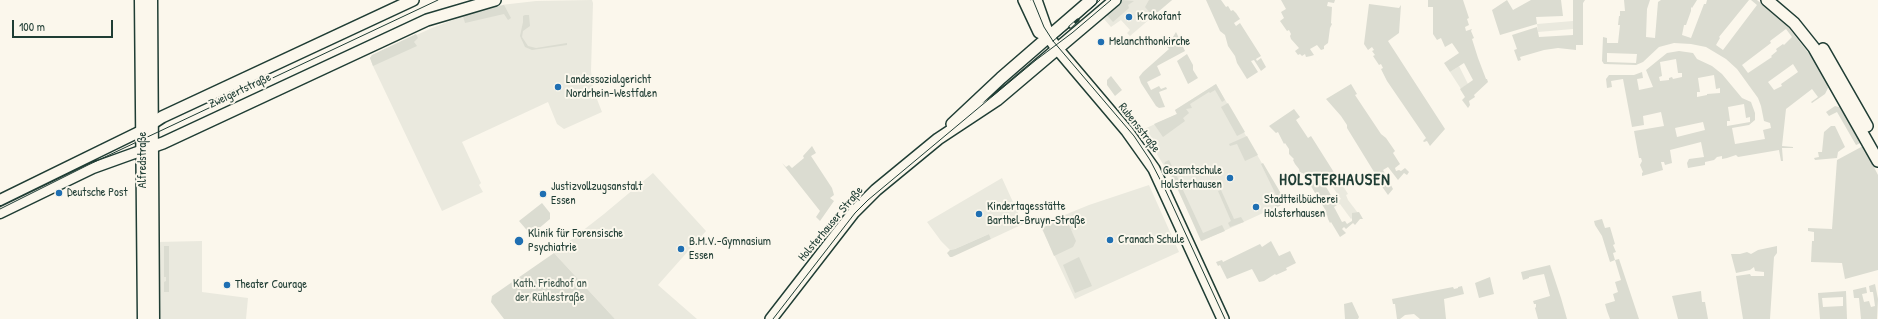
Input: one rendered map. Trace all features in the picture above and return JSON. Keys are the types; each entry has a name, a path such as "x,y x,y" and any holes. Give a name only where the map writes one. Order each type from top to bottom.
{"main road":[{"name":"Alfredstraße","path":"141,0 148,127"},
{"name":"Alfredstraße","path":"144,319 151,0"},
{"name":"Zweigertstraße","path":"148,127 162,117 413,0"},
{"path":"448,12 456,5 468,0"},
{"name":"Zweigertstraße","path":"148,148 427,20 448,12 495,0"},
{"path":"1024,0 1039,32 1049,37"},
{"path":"1036,0 1049,37"},
{"name":"Holsterhauser Straße","path":"938,139 969,107 1091,0"},
{"name":"Holsterhauser Straße","path":"771,319 854,212 876,190 938,139 997,100 1116,0"},
{"path":"1767,0 1794,23 1817,46 1878,161"},
{"path":"1780,0 1799,18 1878,145"},
{"name":"Rubensstraße","path":"1049,37 1058,50 1127,131 1147,158 1161,183 1223,319"},
{"name":"Alfredstraße","path":"148,148 153,319"}],"street":[{"name":"Zweigertstraße","path":"3,198 148,127"},
{"name":"Zweigertstraße","path":"0,213 92,168 148,148"}],"shaded area":[{"path":"592,0 591,71 593,89 602,112 564,129 557,124 548,102 462,142 481,183 479,185 483,192 442,211 373,66 370,58 372,55 432,28 463,16 501,5 536,1"},
{"name":"Krokofant","path":"1122,0 1172,0 1130,36 1127,33 1130,30 1121,20 1111,27 1104,19 1107,16 1106,14"},
{"path":"1573,21 1573,29 1538,32 1537,24"},
{"path":"1459,66 1468,84 1461,89 1450,72"},
{"name":"Gesamtschule Holsterhausen","path":"1216,84 1285,203 1202,241 1174,182 1142,130 1177,114 1175,110"},
{"path":"653,173 706,231 658,285 697,319 615,319 554,253"},
{"path":"1334,175 1341,187 1343,186 1348,194 1346,195 1348,200 1358,213 1351,219 1340,204 1337,205 1335,202 1341,199 1327,179"},
{"name":"Kindertagesstätte Barthel-Bruyn-Straße","path":"1002,178 1023,224 991,239 989,234 950,250 941,241 927,222"},
{"name":"Cranach Schule","path":"1149,185 1179,252 1075,299 1040,225 1089,205"},
{"path":"202,241 202,292 248,298 246,319 157,319 157,242"}],"green space":[{"path":"1122,0 1134,1 1128,5 1129,8 1113,22 1106,14"},
{"path":"1149,0 1172,0 1153,16 1145,7"},
{"path":"1206,0 1221,0 1226,7 1228,6 1231,11 1233,10 1236,13 1240,19 1234,23 1236,26 1240,23 1261,56 1256,59 1257,61 1261,58 1266,67 1261,71 1254,60 1251,61 1258,72 1247,79 1228,46 1225,35 1220,31"},
{"path":"1281,0 1335,0 1334,3 1328,2 1327,6 1332,7 1332,24 1328,43 1324,46 1324,49 1321,50 1317,45 1310,49 1314,55 1306,57 1305,54 1302,56 1300,54 1298,55 1295,51 1299,48 1291,39 1289,30 1287,31 1280,21 1284,18 1281,12 1286,9"},
{"path":"1428,0 1463,0 1469,18 1467,19 1469,25 1465,27 1466,31 1472,29 1471,31 1474,38 1472,39 1488,82 1474,95 1475,97 1469,101 1470,105 1468,108 1462,100 1465,97 1460,89 1473,80 1464,63 1450,72 1444,63 1459,53 1452,43 1445,47 1441,38 1437,40 1433,34 1433,7 1428,7"},
{"path":"1507,0 1513,10 1531,0 1561,0 1563,16 1536,17 1537,24 1500,35 1492,10"},
{"path":"1573,0 1585,0 1583,3 1583,45 1576,45 1576,50 1558,48 1544,50 1520,57 1521,60 1518,61 1514,50 1517,49 1512,35 1537,27 1539,37 1573,35"},
{"path":"1624,0 1650,0 1647,9 1646,37 1655,38 1658,2 1661,0 1697,0 1692,8 1691,7 1691,11 1686,25 1684,25 1682,35 1691,38 1704,4 1706,4 1707,0 1749,0 1719,37 1720,38 1716,45 1723,50 1757,5 1751,0 1757,0 1784,22 1814,60 1827,82 1828,88 1825,94 1812,103 1811,102 1818,97 1812,89 1786,109 1782,146 1793,148 1782,148 1783,161 1781,161 1779,150 1738,157 1736,155 1722,159 1722,156 1705,162 1705,165 1688,168 1687,163 1689,159 1704,157 1701,142 1670,150 1672,163 1665,165 1664,162 1661,162 1663,170 1642,176 1643,172 1640,165 1642,161 1641,158 1639,158 1634,131 1664,126 1661,112 1643,116 1644,125 1632,127 1623,79 1611,81 1612,87 1607,88 1606,79 1609,75 1634,75 1642,72 1643,78 1637,79 1639,90 1653,87 1646,70 1667,53 1679,51 1693,53 1697,59 1712,66 1722,74 1742,98 1751,102 1755,113 1755,120 1749,125 1732,128 1735,144 1765,139 1763,130 1771,128 1770,123 1764,121 1758,98 1737,69 1726,59 1706,47 1674,43 1659,47 1643,62 1636,65 1604,64 1602,61 1603,37 1607,38 1607,43 1618,43 1620,11 1625,11","holes":["1786,29 1792,37 1784,45 1783,44 1776,49 1777,51 1771,56 1772,57 1748,73 1742,65 1771,43 1770,41","1607,53 1637,54 1636,63 1607,62","1676,59 1678,73 1682,73 1682,77 1673,79 1672,77 1669,78 1669,80 1660,81 1659,77 1662,76 1660,62","1793,64 1798,72 1781,84 1782,86 1774,90 1768,82","1714,75 1716,89 1720,88 1720,93 1707,94 1697,97 1697,92 1700,92 1698,78","1744,104 1746,118 1750,117 1750,122 1727,126 1727,121 1730,121 1728,107","1703,122 1705,130 1677,137 1675,128"]},
{"path":"1369,4 1399,8 1401,5 1399,33 1388,41 1445,129 1430,146 1427,141 1423,141 1426,138 1387,81 1381,69 1383,68 1381,64 1379,65 1373,56 1375,55 1372,51 1374,50 1372,47 1368,50 1364,44"},
{"path":"504,5 511,18 508,20 504,14 465,23 463,16"},
{"path":"529,15 530,26 523,31 522,37 528,46 536,48 567,43 567,45 532,50 525,47 520,36 523,16"},
{"path":"1176,32 1185,51 1157,66 1161,75 1147,82 1151,90 1159,86 1161,89 1166,87 1167,89 1159,92 1165,107 1159,108 1156,106 1141,83 1139,77 1169,49 1165,44"},
{"path":"416,34 418,38 414,42 417,46 373,66 370,58 372,55"},
{"path":"1187,54 1193,65 1193,70 1198,78 1188,84 1177,61"},
{"path":"1111,76 1122,90 1115,96 1107,85 1107,80"},
{"path":"1216,84 1225,100 1222,102 1215,90 1210,93 1209,92 1190,104 1192,108 1186,109 1189,113 1183,118 1185,121 1163,137 1154,124 1177,114 1175,110"},
{"path":"1351,84 1357,94 1355,95 1381,134 1386,138 1395,151 1393,153 1400,164 1395,168 1396,171 1401,171 1405,168 1409,172 1407,175 1404,173 1398,180 1388,167 1383,170 1393,189 1388,195 1378,181 1379,180 1347,128 1347,125 1326,99"},
{"path":"1228,103 1245,132 1237,136 1221,107"},
{"path":"1835,106 1842,108 1861,143 1856,145 1837,112 1829,116 1826,112"},
{"path":"1294,109 1300,117 1296,120 1308,138 1311,136 1335,174 1323,182 1337,205 1334,207 1342,222 1345,221 1347,224 1352,221 1352,213 1359,212 1363,219 1360,219 1355,225 1353,223 1346,229 1344,227 1342,229 1346,233 1340,237 1331,222 1330,223 1327,215 1325,216 1324,213 1326,211 1303,173 1300,174 1299,169 1293,160 1294,159 1289,154 1289,149 1285,143 1284,144 1278,132 1276,133 1269,126"},
{"path":"1831,126 1835,126 1845,147 1838,152 1837,158 1815,160 1814,158 1819,157 1818,152 1822,152 1824,132"},
{"path":"1247,136 1258,155 1245,161 1237,144 1230,146 1229,144"},
{"path":"812,146 816,153 811,156 832,188 834,195 830,198 834,201 820,221 816,217 820,211 782,163 786,167 789,165 792,168 804,158 803,156"},
{"path":"1863,146 1878,175 1878,270 1845,279 1842,263 1811,262 1814,232 1808,231 1808,228 1832,229 1837,160"},
{"path":"1169,160 1181,185 1196,179 1198,183 1183,190 1203,233 1222,225 1225,231 1201,241 1172,176 1164,165 1165,162"},
{"path":"1263,163 1286,202 1276,208 1274,202 1278,199 1261,164"},
{"path":"1221,190 1234,219 1241,217 1244,222 1230,227 1228,223 1231,221 1218,191"},
{"path":"542,203 550,213 550,219 531,235 519,221"},
{"path":"1066,218 1076,241 1073,247 1054,256 1042,228"},
{"path":"1602,219 1605,228 1610,227 1615,244 1613,245 1616,252 1613,253 1615,260 1610,262 1602,236 1594,221"},
{"path":"989,234 991,239 952,257 950,257 947,253 950,250"},
{"path":"1271,241 1279,256 1290,251 1296,263 1286,268 1287,270 1276,275 1275,274 1264,281 1259,282 1252,269 1227,279 1220,265 1218,266 1216,262 1222,260 1223,262 1260,244 1262,247"},
{"path":"164,246 169,246 169,292 164,292 164,282 166,281 166,277 164,277"},
{"path":"1777,246 1777,253 1774,257 1770,319 1743,319 1736,276 1750,274 1751,276 1764,276 1764,272 1755,271 1754,267 1750,270 1736,273 1731,254 1747,252 1751,254 1758,250"},
{"name":"Kath. Friedhof an der Rühlestraße","path":"554,253 615,319 504,319 491,302 492,296"},
{"path":"1079,257 1092,286 1075,293 1063,265"},
{"path":"1619,259 1639,319 1610,319 1605,304 1615,301 1613,294 1618,292 1615,282 1621,280 1615,260"},
{"path":"1550,265 1567,319 1538,319 1535,308 1536,304 1534,304 1533,301 1550,296 1544,274 1529,277 1523,280 1521,272"},
{"path":"1490,277 1494,294 1479,298 1475,283"},
{"path":"1875,284 1878,299 1877,319 1861,319 1859,298 1854,298 1853,290 1866,287 1867,293 1862,294 1864,302 1869,301 1871,307 1875,306 1873,292 1870,292 1869,286"},
{"path":"1462,286 1464,294 1444,299 1446,319 1420,319 1414,314 1405,315 1400,319 1397,319 1395,304 1393,304 1392,299 1453,287 1454,289"},
{"path":"1701,291 1702,302 1705,302 1708,319 1678,319 1672,296"},
{"path":"1846,291 1847,319 1820,319 1818,293","holes":["1843,297 1843,306 1823,307 1822,298"]},
{"path":"1352,302 1359,317 1358,319 1345,319 1344,304"}],"tram line":[{"path":"0,209 88,165 438,0"},
{"path":"1033,0 1044,27 1053,41 1134,136 1150,160 1225,319"},
{"path":"1078,20 1100,0"},
{"path":"773,319 855,213 868,200 1036,60 1072,33 1111,0"},
{"path":"1053,41 1070,27"}],"railway":[{"path":"1070,27 1078,20"}],"place":[{"name":"Krokofant","path":"1129,17"},
{"name":"Melanchthonkirche","path":"1101,42"},
{"name":"Landessozialgericht Nordrhein-Westfalen","path":"558,87"},
{"name":"Gesamtschule Holsterhausen","path":"1230,178"},
{"name":"Deutsche Post","path":"59,193"},
{"name":"Justizvollzugsanstalt Essen","path":"543,194"},
{"name":"Stadtteilbücherei Holsterhausen","path":"1256,207"},
{"name":"Kindertagesstätte Barthel-Bruyn-Straße","path":"979,214"},
{"name":"Cranach Schule","path":"1110,240"},
{"name":"Klinik für Forensische Psychiatrie","path":"519,241"},
{"name":"B.M.V.-Gymnasium Essen","path":"681,249"},
{"name":"Theater Courage","path":"227,285"}],"district":[{"name":"HOLSTERHAUSEN","path":"1335,181"}]}
